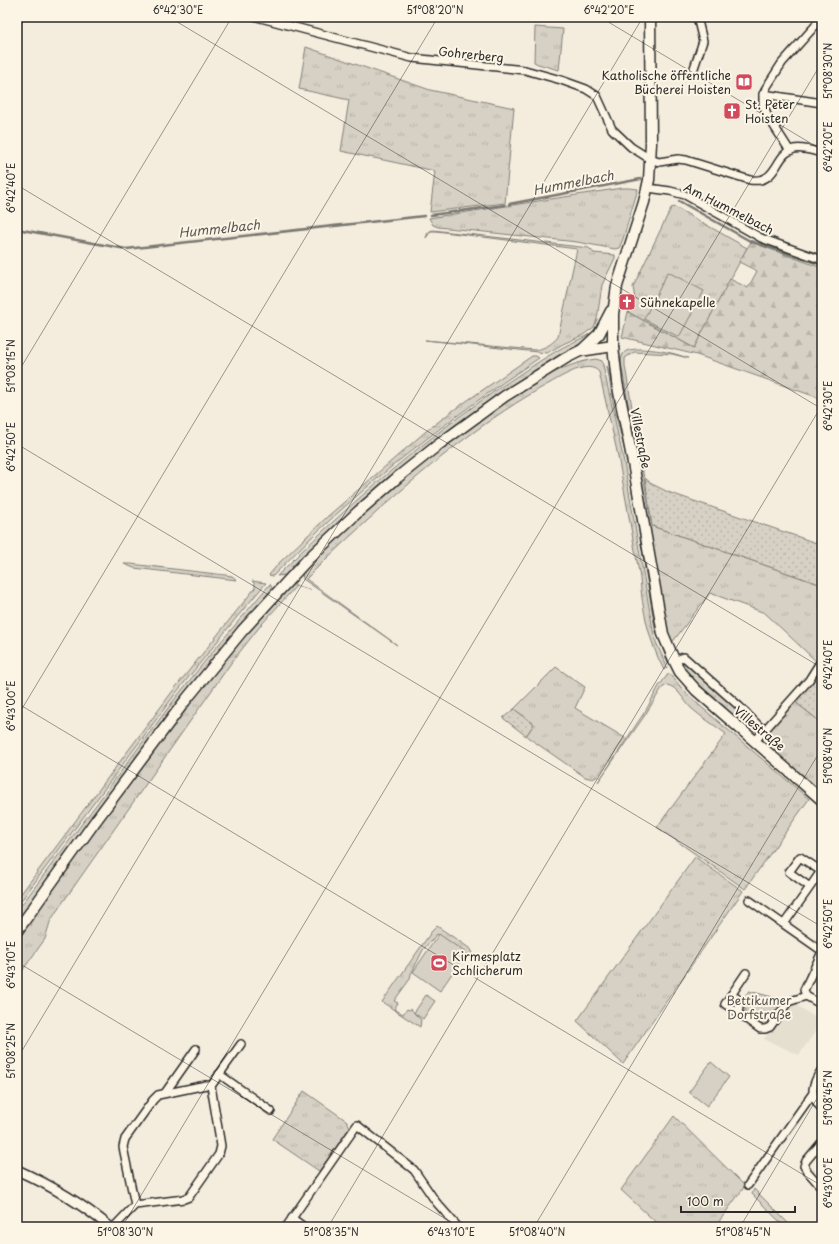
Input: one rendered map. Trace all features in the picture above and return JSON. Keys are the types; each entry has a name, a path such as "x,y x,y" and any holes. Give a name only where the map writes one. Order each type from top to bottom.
{"main road":[{"name":"Villestraße","path":"650,17 650,159 648,188 617,286 614,305 613,346 617,382 633,463 660,621 665,641 680,672 696,690 822,800"},
{"path":"17,931 98,817 185,701 238,635 303,564 359,511 438,445 514,389 580,351 599,334 614,305"},
{"path":"580,351 613,346"}],"street":[{"name":"Gohrerberg","path":"257,17 412,58 525,70 550,76 578,86 597,96 612,129 617,135 631,147 650,159"},
{"path":"694,68 703,41 697,17"},
{"path":"790,151 767,115 763,104 763,94 782,63 815,26 820,18"},
{"path":"763,94 822,104"},
{"path":"650,159 659,162 678,159 686,160 750,180 759,180 771,174 784,156 790,151 801,149 822,153"},
{"name":"Am Hummelbach","path":"648,188 685,195 761,238 822,260"},
{"path":"675,662 681,658 684,658 739,706 764,731"},
{"path":"755,741 809,680 819,664"},
{"path":"784,924 821,871 800,857 789,872 810,886"},
{"path":"749,900 822,951 804,987 806,996 822,1005"},
{"path":"746,973 725,1004 760,1029 767,1029 790,1000 806,996"},
{"path":"731,995 739,1000 740,1005 738,1013"},
{"path":"114,1227 135,1205 187,1198 190,1196 219,1154 221,1146 211,1086 241,1044"},
{"path":"166,1093 196,1049"},
{"path":"822,1069 814,1084 813,1094 815,1101 822,1109"},
{"path":"219,1074 271,1111"},
{"path":"135,1205 123,1144 154,1098 158,1095 206,1085 211,1086"},
{"path":"748,1186 813,1094"},
{"path":"286,1227 357,1125 414,1170 436,1202 458,1227"},
{"path":"822,1142 806,1161 804,1166 822,1188"},
{"path":"17,1170 49,1185 74,1200 110,1227"},
{"path":"292,1218 304,1227"}],"shaded area":[{"path":"791,1002 799,1003 798,1006 822,1022 799,1055 764,1039"}],"green space":[{"path":"535,27 563,29 559,70 534,62"},
{"path":"306,47 430,90 514,108 505,203 430,212 435,171 341,151 349,100 299,89"},
{"path":"622,188 638,189 623,239 619,248 615,249 577,242 438,227 433,225 429,218"},
{"path":"675,207 747,248 694,348 628,312 635,299 633,287 671,208"},
{"path":"433,230 589,248 594,253 615,255 602,285 597,319 594,327 583,335 547,353 425,340 535,350 548,346 558,337 577,249 436,231 431,231 426,238 428,233 430,231"},
{"path":"751,242 822,268 822,399 697,355 622,337 628,312 694,348 730,279 748,288 757,271 739,262"},
{"path":"668,272 704,291 679,337 644,319"},
{"path":"593,332 595,333 587,340 564,352 519,380 429,445 380,486 286,575 277,576 354,503 435,435 533,365"},
{"path":"637,349 663,351 688,358 672,354 634,352 625,358 625,366 652,526 822,585 822,654 818,663 765,613 710,593 671,644 668,636 645,510 647,509 642,491 621,362 626,351"},
{"path":"532,356 539,358 468,407 400,460 367,487 303,545 273,576 269,575 280,562 328,516 425,432 455,409"},
{"path":"596,359 602,361 603,365 624,462 653,630 656,642 667,667 664,670 654,648 647,625 618,456 599,372 594,368 582,368 567,373 527,396 461,442 399,492 306,579 397,645 303,579 302,573 343,533 408,475 454,439 503,403 534,383 565,368 581,362"},
{"path":"607,366 625,443 636,501 634,503 627,460 614,408"},
{"path":"645,478 652,484 668,492 822,545 822,585 652,526"},
{"path":"635,508 637,509 669,660 668,663 655,629"},
{"path":"124,564 225,575 232,576 237,580 134,568"},
{"path":"252,581 266,583 176,693 17,906 17,899 175,688 255,588 255,584"},
{"path":"270,584 272,591 172,711 108,795 17,922 17,911 174,700"},
{"path":"291,584 311,590 296,586 261,625 231,663 56,912 50,922 45,939 17,978 17,939 127,786 182,714 246,634"},
{"path":"685,662 737,708 756,727 756,731 751,732 704,692 680,663"},
{"path":"822,662 822,715 818,720 794,701 815,678"},
{"path":"556,667 585,687 575,708 625,738 598,776 593,779 585,777 526,736 534,724 514,709"},
{"path":"669,673 685,692 699,705 809,799 745,889 657,827 726,734 691,708 674,688 667,685 662,688 598,782 646,710 659,686"},
{"path":"794,701 818,720 822,715 822,794 763,742 763,736"},
{"path":"514,709 534,724 526,736 503,718"},
{"path":"695,857 743,891 623,1064 577,1021"},
{"path":"437,926 469,948 472,953 470,956 465,954 466,953 437,934 423,950 410,979 394,1001 398,1003 394,1009 403,1014 407,1009 411,1009 414,1012 421,1020 420,1027 382,1002"},
{"name":"Kirmesplatz Schlicherum","path":"439,934 466,953 440,991 413,972"},
{"name":"Bettikumer Dorfstraße","path":"749,991 784,1000 773,1018 767,1022 763,1022 749,1018 747,1015 743,998"},
{"path":"426,995 435,1001 423,1019 414,1013"},
{"path":"711,1062 729,1077 707,1106 689,1092"},
{"path":"304,1091 347,1121 350,1127 319,1171 272,1139"},
{"path":"674,1116 745,1186 715,1227 661,1227 621,1190"},
{"path":"754,1189 792,1227 785,1227 752,1194"}],"waterway":[{"name":"Hummelbach","path":"509,204 641,179"},
{"name":"Hummelbach","path":"679,201 750,241 822,265"},
{"name":"Hummelbach","path":"431,215 505,205"},
{"name":"Hummelbach","path":"17,229 126,249 424,216"}],"place":[{"name":"Katholische öffentliche Bücherei Hoisten","path":"744,82"},
{"name":"St. Peter Hoisten","path":"732,111"},
{"name":"Sühnekapelle","path":"627,302"},
{"name":"Kirmesplatz Schlicherum","path":"439,963"}]}
